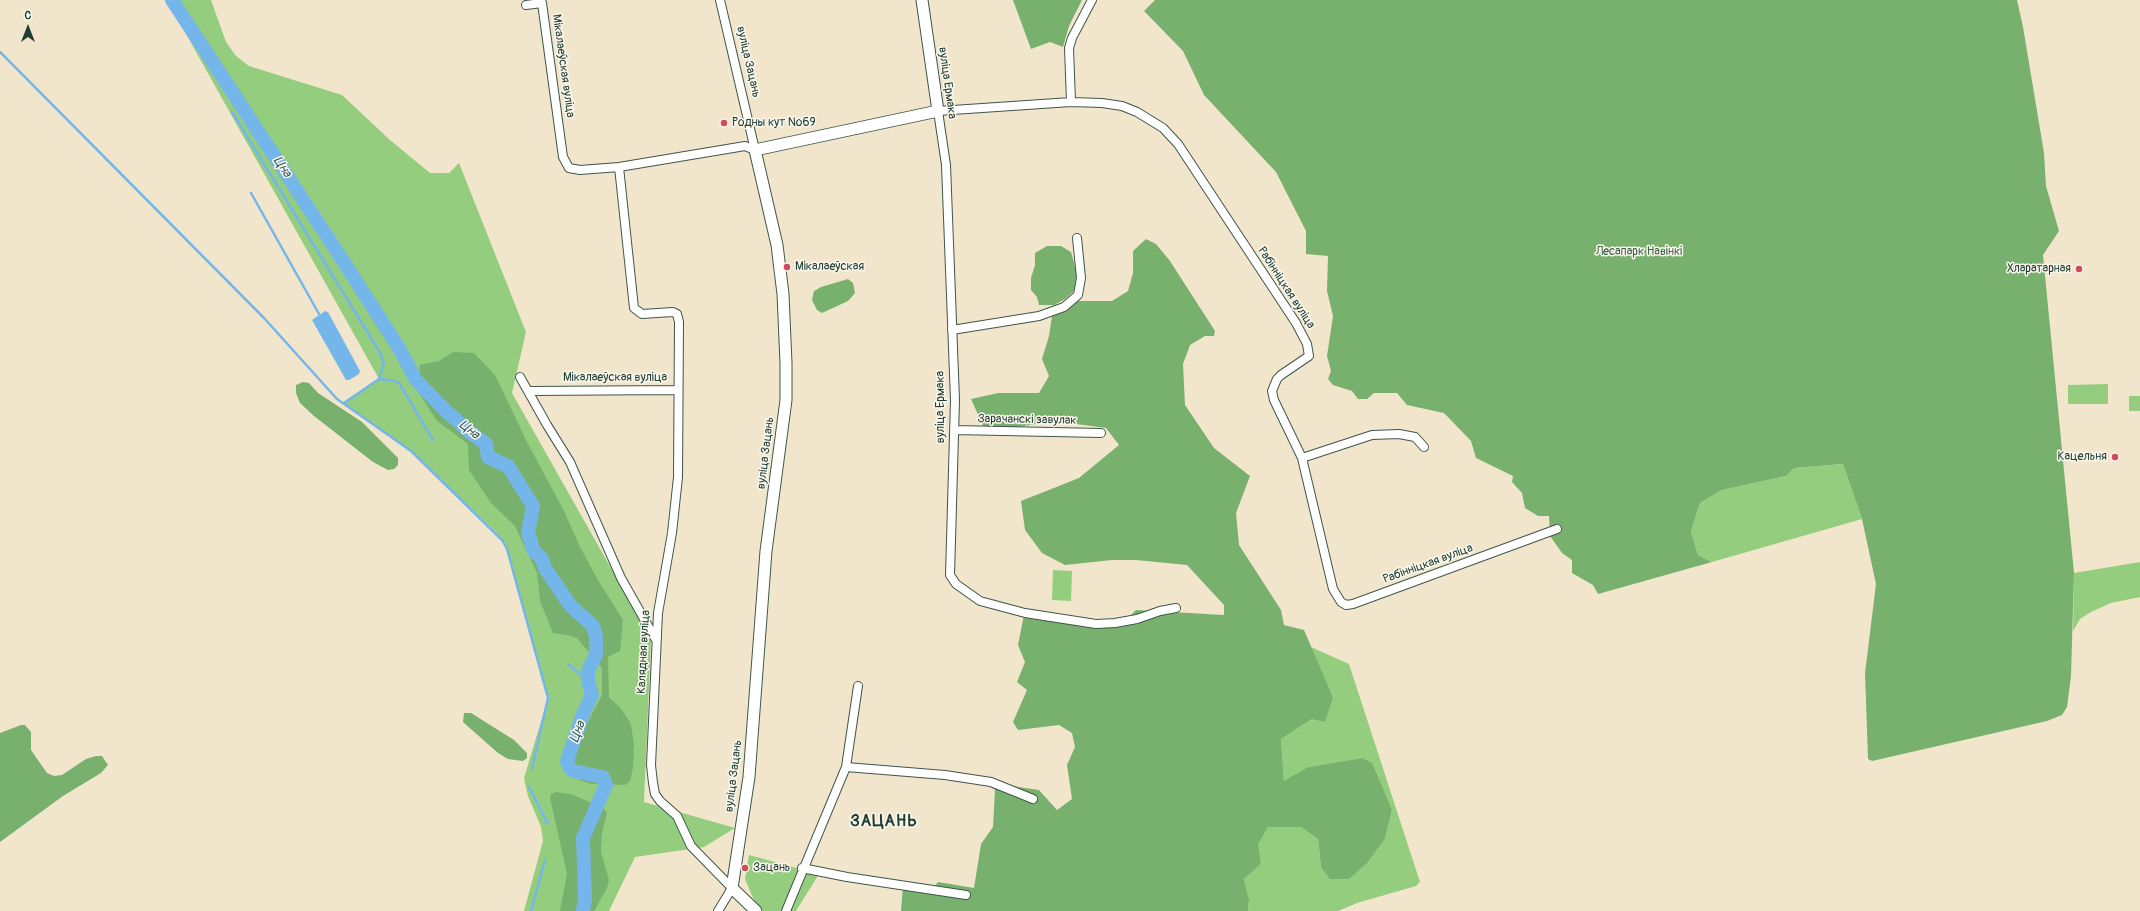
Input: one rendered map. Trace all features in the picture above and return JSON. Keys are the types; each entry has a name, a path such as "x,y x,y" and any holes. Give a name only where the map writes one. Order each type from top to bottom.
{"street":[{"name":"вуліца Зацань","path":"718,911 732,888 749,777 766,552 786,400 786,332 777,245 720,0"},
{"name":"вуліца Ермака","path":"922,0 946,165 954,430 949,557 950,575 956,584 975,599 1025,613 1096,624 1115,623 1137,619 1160,611 1176,608"},
{"path":"1071,102 1069,48 1072,38 1092,0"},
{"name":"Мікалаеўская вуліца","path":"526,4 542,2 565,164 576,170 619,167 745,146 755,150"},
{"name":"Рабінніцкая вуліца","path":"938,111 1071,102 1102,103 1122,106 1150,120 1171,136 1178,144 1296,323 1307,344 1309,356 1281,375 1277,379 1272,391 1274,400 1302,458 1333,589 1341,602 1346,605 1353,604 1557,529"},
{"path":"755,150 938,111"},
{"name":"Мікалаеўская вуліца","path":"529,391 678,390 679,322 677,314 671,312 642,314 634,308 619,167"},
{"path":"952,330 1039,316 1064,307 1078,295 1081,278 1077,238"},
{"path":"520,377 570,462 621,578 656,640"},
{"name":"Калядная вуліца","path":"678,390 678,477 672,533 661,587 656,640 651,765 655,794 660,801 677,816 691,846 732,888"},
{"name":"Зарачанскі завулак","path":"954,430 1100,433"},
{"path":"1302,458 1372,435 1399,434 1415,437 1424,447"},
{"path":"786,911 802,868 846,766 858,686"},
{"path":"846,766 946,775 992,782 1033,799"},
{"path":"802,868 847,877 966,895"},
{"path":"732,888 756,911"}],"green space":[{"path":"167,0 211,0 226,42 236,56 249,66 342,95 390,140 430,173 449,173 459,163 526,332 512,393 651,639 644,802 735,828 704,847 635,857 609,911 524,911 543,841 541,827 528,796 524,778 548,698 507,549 496,532 411,451 344,403 379,379"},
{"path":"1013,0 1082,0 1069,26 1063,47 1050,42 1031,49"},
{"name":"Лесапарк Навінкі","path":"1155,0 2017,0 2023,27 2044,153 2046,186 2059,231 2043,255 2074,573 2071,676 2067,707 2062,715 2047,721 1872,761 1868,759 1865,673 1876,584 1862,519 1843,464 1794,468 1786,476 1722,490 1700,503 1691,531 1698,555 1712,562 1598,594 1593,585 1572,573 1572,560 1562,553 1550,536 1549,516 1538,516 1525,508 1522,493 1512,482 1513,476 1476,458 1471,441 1444,413 1407,405 1397,393 1374,393 1367,399 1358,399 1352,391 1333,385 1328,379 1331,371 1327,356 1333,316 1327,291 1328,256 1306,254 1306,231 1276,172 1204,95 1183,51 1144,11"},
{"path":"1146,239 1156,244 1170,261 1215,331 1214,336 1205,336 1190,345 1183,364 1185,405 1214,448 1250,476 1236,513 1239,545 1281,610 1284,625 1304,630 1333,697 1325,722 1312,719 1281,739 1284,781 1308,767 1362,758 1372,763 1392,810 1385,839 1368,862 1349,879 1330,879 1321,867 1318,839 1301,827 1268,827 1258,844 1261,864 1244,879 1249,899 1248,911 901,911 903,885 932,890 938,882 974,888 981,844 993,827 995,790 984,782 1039,790 1057,810 1072,799 1067,765 1075,747 1072,733 1059,725 1018,730 1013,722 1027,690 1017,682 1025,662 1018,645 1025,610 1089,627 1119,627 1136,610 1224,615 1224,605 1187,565 1136,560 1112,560 1065,565 1042,553 1025,530 1021,501 1079,478 1119,445 1106,428 1069,423 1042,423 1012,428 984,428 971,399 998,393 1039,393 1049,376 1042,359 1049,336 1052,316 1079,301 1112,301 1128,291 1133,273 1133,251"},
{"path":"1047,246 1061,246 1071,252 1077,274 1075,290 1065,299 1054,305 1039,305 1037,297 1031,290 1031,278 1035,265 1035,253"},
{"path":"848,279 853,283 855,293 848,301 822,313 817,310 812,300 814,291 821,287"},
{"path":"453,352 474,353 495,375 527,442 563,509 580,547 599,582 623,620 620,651 608,657 609,698 620,707 631,724 634,745 633,768 630,781 625,785 591,784 579,780 575,776 573,763 575,752 583,731 602,695 602,668 577,638 553,633 540,601 537,573 515,526 491,503 469,470 468,444 437,421 417,390 420,365 439,361"},
{"path":"303,382 309,383 318,393 362,422 398,458 398,465 394,469 388,470 373,462 314,416 300,403 296,393 296,385"},
{"path":"2108,384 2108,404 2068,404 2068,385"},
{"path":"2129,396 2140,396 2140,411 2129,411"},
{"path":"1843,464 1862,519 1712,562 1698,555 1691,531 1700,503 1722,490 1786,476 1794,468"},
{"path":"2140,562 2140,597 2111,603 2091,612 2080,619 2073,631 2074,573"},
{"path":"1053,570 1072,571 1071,601 1052,600"},
{"path":"1311,647 1349,664 1420,882 1416,886 1357,903 1338,911 1248,911 1249,899 1244,879 1261,864 1257,844 1268,827 1301,827 1318,839 1321,867 1368,862 1385,839 1392,810 1362,758 1308,767 1284,782 1281,739 1312,719 1333,697"},
{"path":"464,713 471,713 514,740 527,753 527,758 523,761 508,759 498,753 463,722"},
{"path":"21,725 25,725 31,732 31,750 47,773 54,776 62,775 86,759 96,756 102,756 108,765 101,773 63,796 0,842 0,733"},
{"path":"556,792 571,794 603,808 607,813 602,833 601,852 609,880 607,888 594,911 560,911 567,874 550,798 551,794"},
{"path":"749,855 819,874 796,911 763,911 754,900 745,879"}],"water":[{"path":"325,311 328,312 360,371 359,374 349,380 346,380 312,320"}],"waterway":[{"name":"Цна","path":"172,0 399,348 416,380 444,409 486,444 488,457 508,466 533,506 528,533 534,551 542,559 545,568 570,605 593,626 596,636 596,654 588,671 588,681 592,695 583,714 567,761 573,771 603,777 606,785 583,838 585,899 583,911"},
{"path":"0,52 264,318 337,399 411,451 502,540 507,549 548,698 532,769"},
{"path":"232,112 379,351 384,363 379,379 344,403"},
{"path":"251,193 319,314"},
{"path":"379,379 399,383 433,440"},
{"path":"568,664 588,681"},
{"path":"529,787 548,824"},
{"path":"531,911 545,860"}],"place":[{"name":"Родны кут №69","path":"724,123"},
{"name":"Мікалаеўская","path":"787,267"},
{"name":"Хларатарная","path":"2079,269"},
{"name":"Кацельня","path":"2115,457"},
{"name":"Зацань","path":"745,868"}],"district":[{"name":"ЗАЦАНЬ","path":"884,822"}]}
